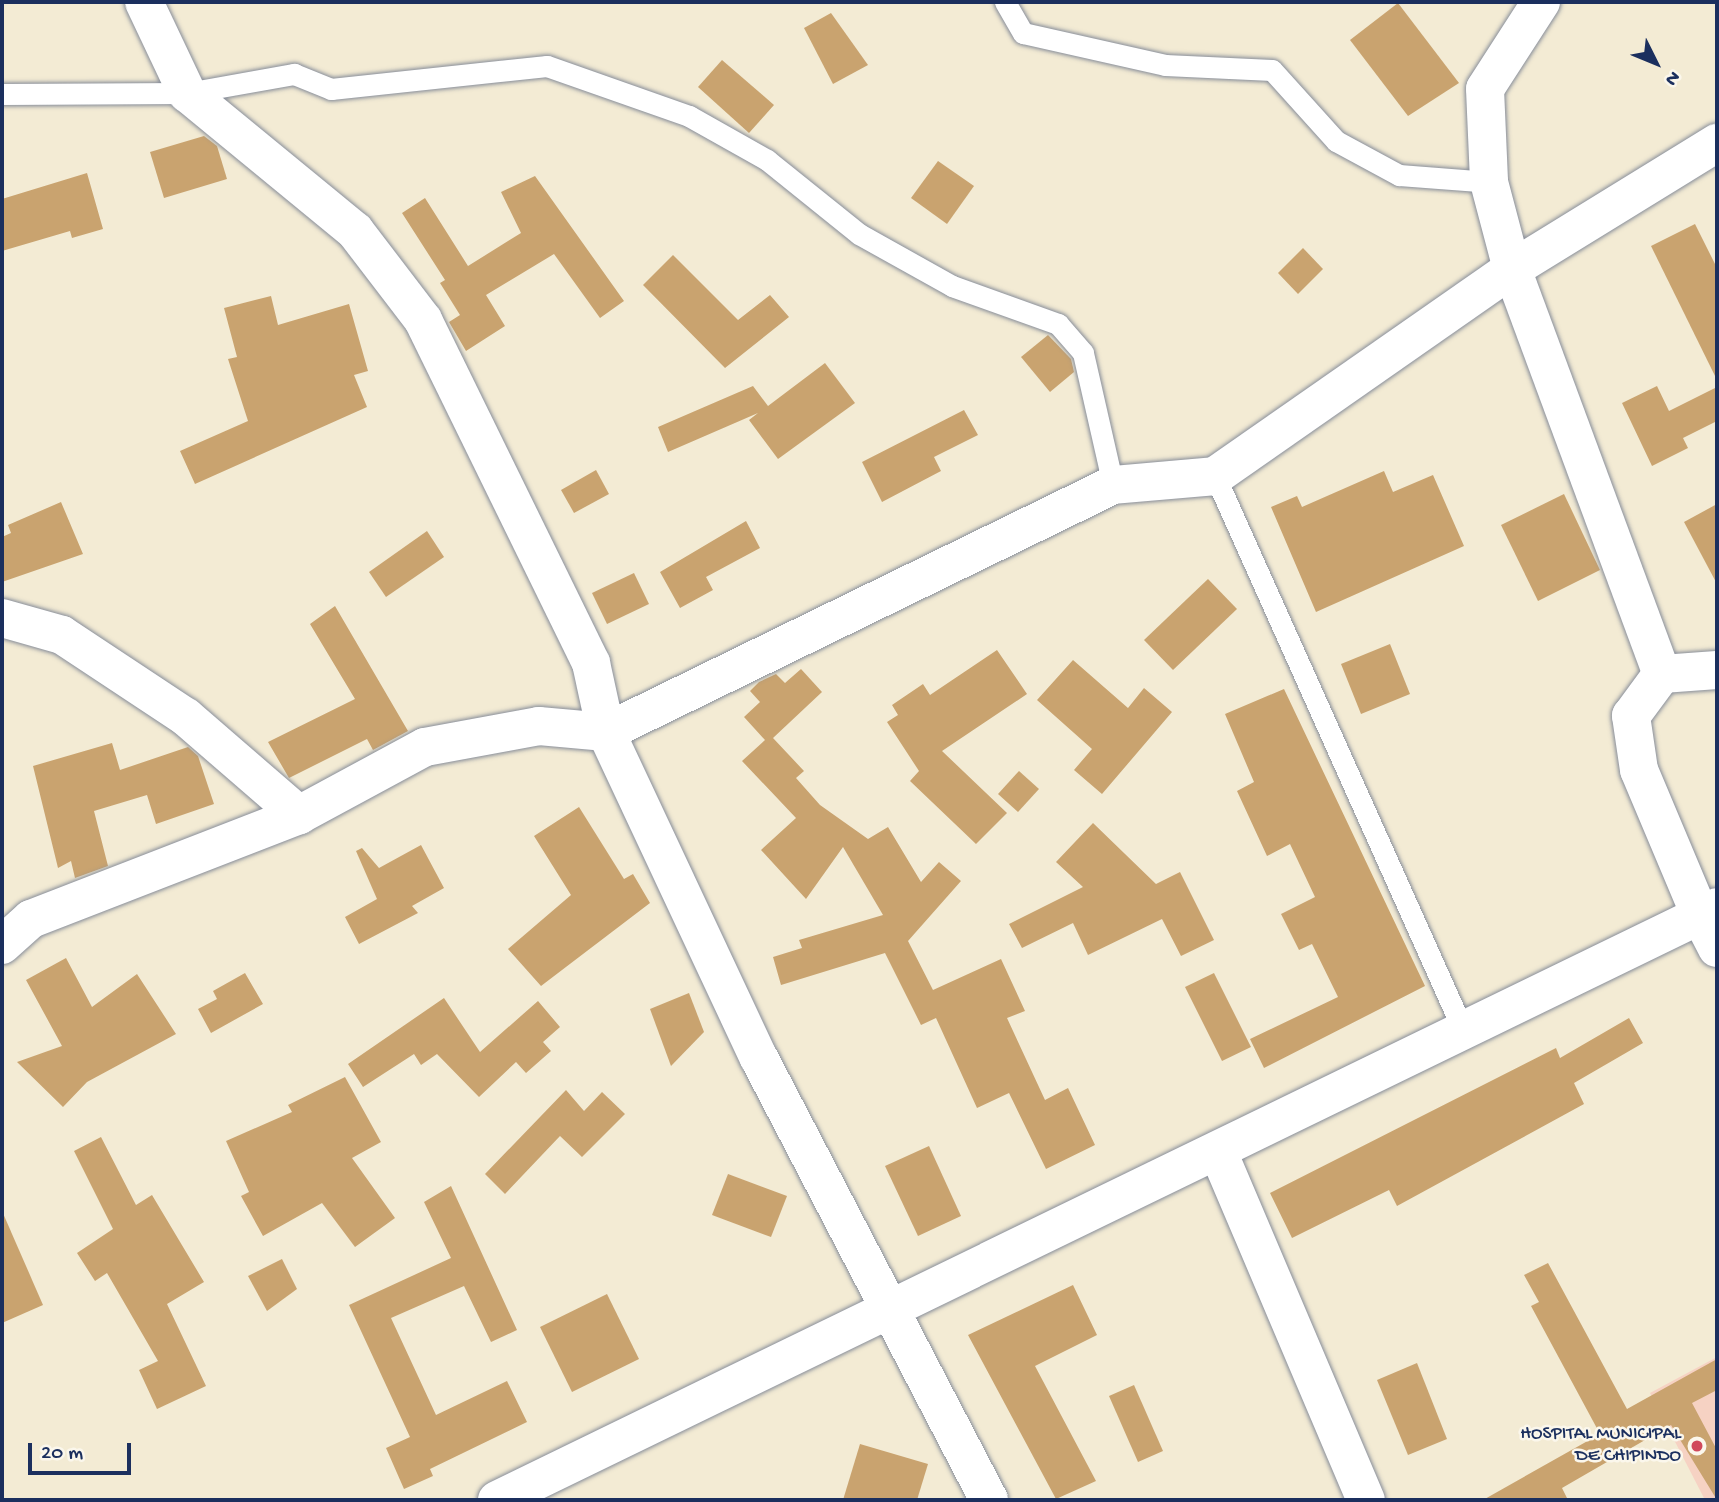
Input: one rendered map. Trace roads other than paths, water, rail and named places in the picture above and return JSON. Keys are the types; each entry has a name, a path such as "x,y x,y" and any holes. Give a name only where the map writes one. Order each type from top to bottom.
{"street":[{"path":"144,2 187,93 355,231 423,320 591,663 606,732 759,1058 891,1307 989,1500"},
{"path":"1541,2 1485,89 1489,182 1512,268 1662,674"},
{"path":"2,945 30,919 299,815 425,747 539,726 606,732 1113,485 1214,476 1512,268 1717,143"},
{"path":"2,618 62,635 175,709 299,815"},
{"path":"1717,670 1662,674 1630,716 1639,770 1709,911 1717,948"},
{"path":"497,1500 891,1307 1219,1154 1709,911"},
{"path":"1219,1154 1366,1500"}],"lane":[{"path":"1006,2 1023,33 1165,65 1272,70 1336,141 1399,175 1489,182"},
{"path":"2,94 187,93 294,74 331,89 547,66 689,116 768,160 859,234 952,286 1058,324 1083,353 1113,485"},
{"path":"1214,476 1464,1032"}],"place":[{"name":"HOSPITAL MUNICIPAL DE CHIPINDO","path":"1697,1446"}]}
